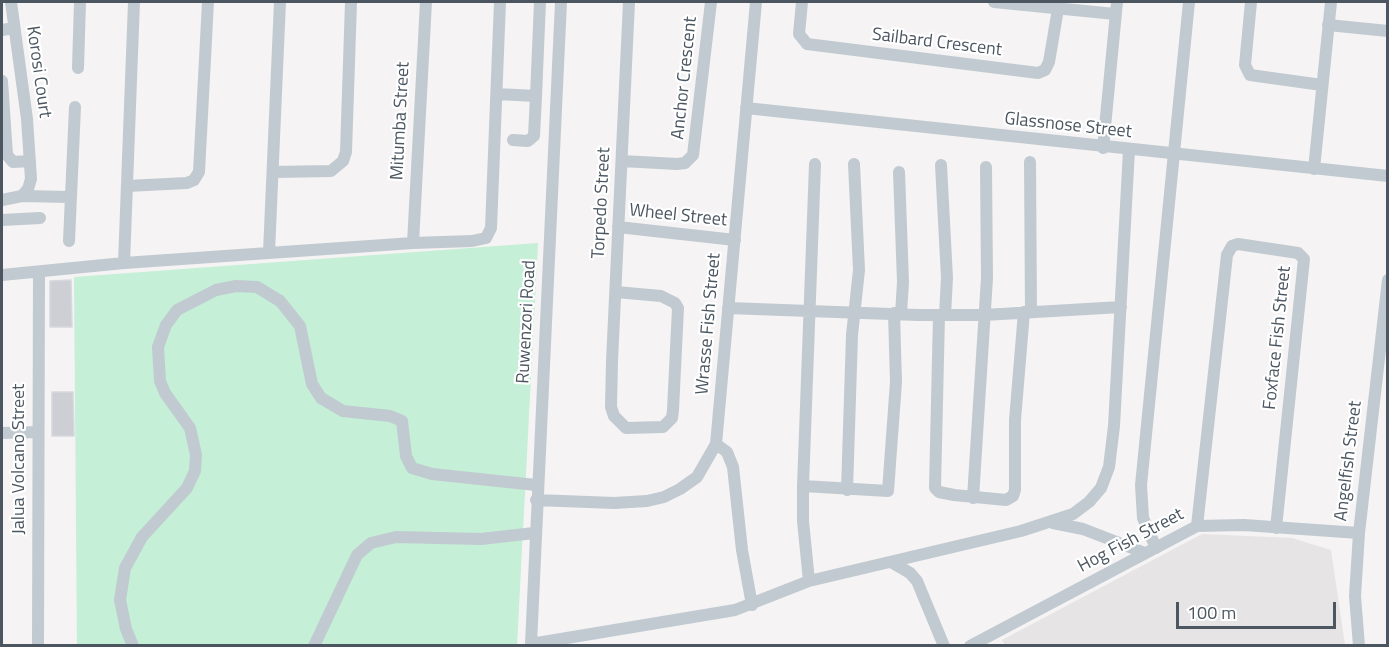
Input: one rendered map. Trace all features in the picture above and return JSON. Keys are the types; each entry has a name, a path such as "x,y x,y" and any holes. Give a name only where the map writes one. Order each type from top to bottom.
{"street":[{"name":"Korosi Court","path":"11,2 8,29 27,119 30,162 30,184 22,196"},
{"path":"78,69 80,2"},
{"path":"124,263 134,2"},
{"path":"127,186 187,183 194,180 199,172 208,2"},
{"path":"269,252 280,2"},
{"path":"273,172 331,171 343,161 346,152 351,2"},
{"name":"Mitumba Street","path":"413,243 426,2"},
{"path":"2,275 269,252 413,243 472,242 486,238 491,228 500,2"},
{"path":"513,140 528,141 534,136 540,2"},
{"name":"Ruwenzori Road","path":"538,644 534,533 561,2"},
{"name":"Torpedo Street","path":"616,292 668,298 675,303 679,321 673,410 669,423 653,429 626,428 614,416 611,407 618,227 629,2"},
{"name":"Anchor Crescent","path":"622,161 677,164 685,163 693,155 711,2"},
{"name":"Wrasse Fish Street","path":"536,500 614,503 647,501 664,497 696,477 716,444 756,2"},
{"name":"Sailbard Crescent","path":"802,2 799,34 807,44 1038,73 1045,70 1049,62 1058,9"},
{"path":"994,2 1058,9 1116,8 1102,148"},
{"path":"1151,551 1143,518 1141,485 1189,2"},
{"path":"1251,2 1245,65 1250,75 1322,85"},
{"path":"1314,169 1331,2"},
{"path":"1328,25 1388,31"},
{"path":"2,81 7,155 13,162 30,162"},
{"path":"497,94 536,96"},
{"path":"69,241 75,107"},
{"name":"Glassnose Street","path":"746,108 1102,148 1173,153 1388,176"},
{"path":"538,644 735,610 809,581 892,563 1048,522 1073,514 1089,502 1101,488 1108,467 1114,426 1129,150"},
{"path":"941,165 947,278 942,315 934,480 939,492 973,498 1006,500 1013,496 1016,403 1027,312 1030,162"},
{"path":"809,581 803,521 803,486 816,164"},
{"path":"847,490 854,313 859,261 854,164"},
{"path":"973,498 987,278 986,167"},
{"path":"803,486 882,493 889,489 896,382 897,313 903,282 899,172"},
{"path":"2,200 22,196 70,197"},
{"path":"2,220 39,218"},
{"name":"Wheel Street","path":"618,227 735,240"},
{"name":"Foxface Fish Street","path":"1197,526 1227,255 1232,246 1239,244 1298,253 1304,259 1276,528"},
{"name":"Jalua Volcano Street","path":"38,645 39,272"},
{"name":"Angelfish Street","path":"1359,645 1355,596 1359,533 1388,280"},
{"path":"133,645 126,628 120,600 125,568 142,537 187,488 195,471 196,455 190,429 165,393 160,381 158,347 166,325 177,310 216,290 236,286 257,287 280,301 300,326 312,384 321,398 343,411 390,416 402,421 405,428 406,456 412,468 432,474 536,486"},
{"path":"728,308 984,315 1121,307"},
{"path":"2,433 38,432"},
{"path":"716,444 727,452 733,467 742,550 752,605"},
{"path":"1048,522 1083,529 1151,551"},
{"name":"Hog Fish Street","path":"970,645 1197,526 1359,533"},
{"path":"314,645 357,555 371,543 396,537 481,539 534,533"},
{"path":"892,563 910,573 917,581 944,645"}],"shaded area":[{"path":"1202,534 1292,538 1331,550 1345,645 1005,645 1002,640"}],"green space":[{"path":"538,243 517,645 77,645 74,277"}],"building":[{"path":"71,280 72,327 50,327 50,281"},
{"path":"52,392 73,392 74,436 52,436"}]}
